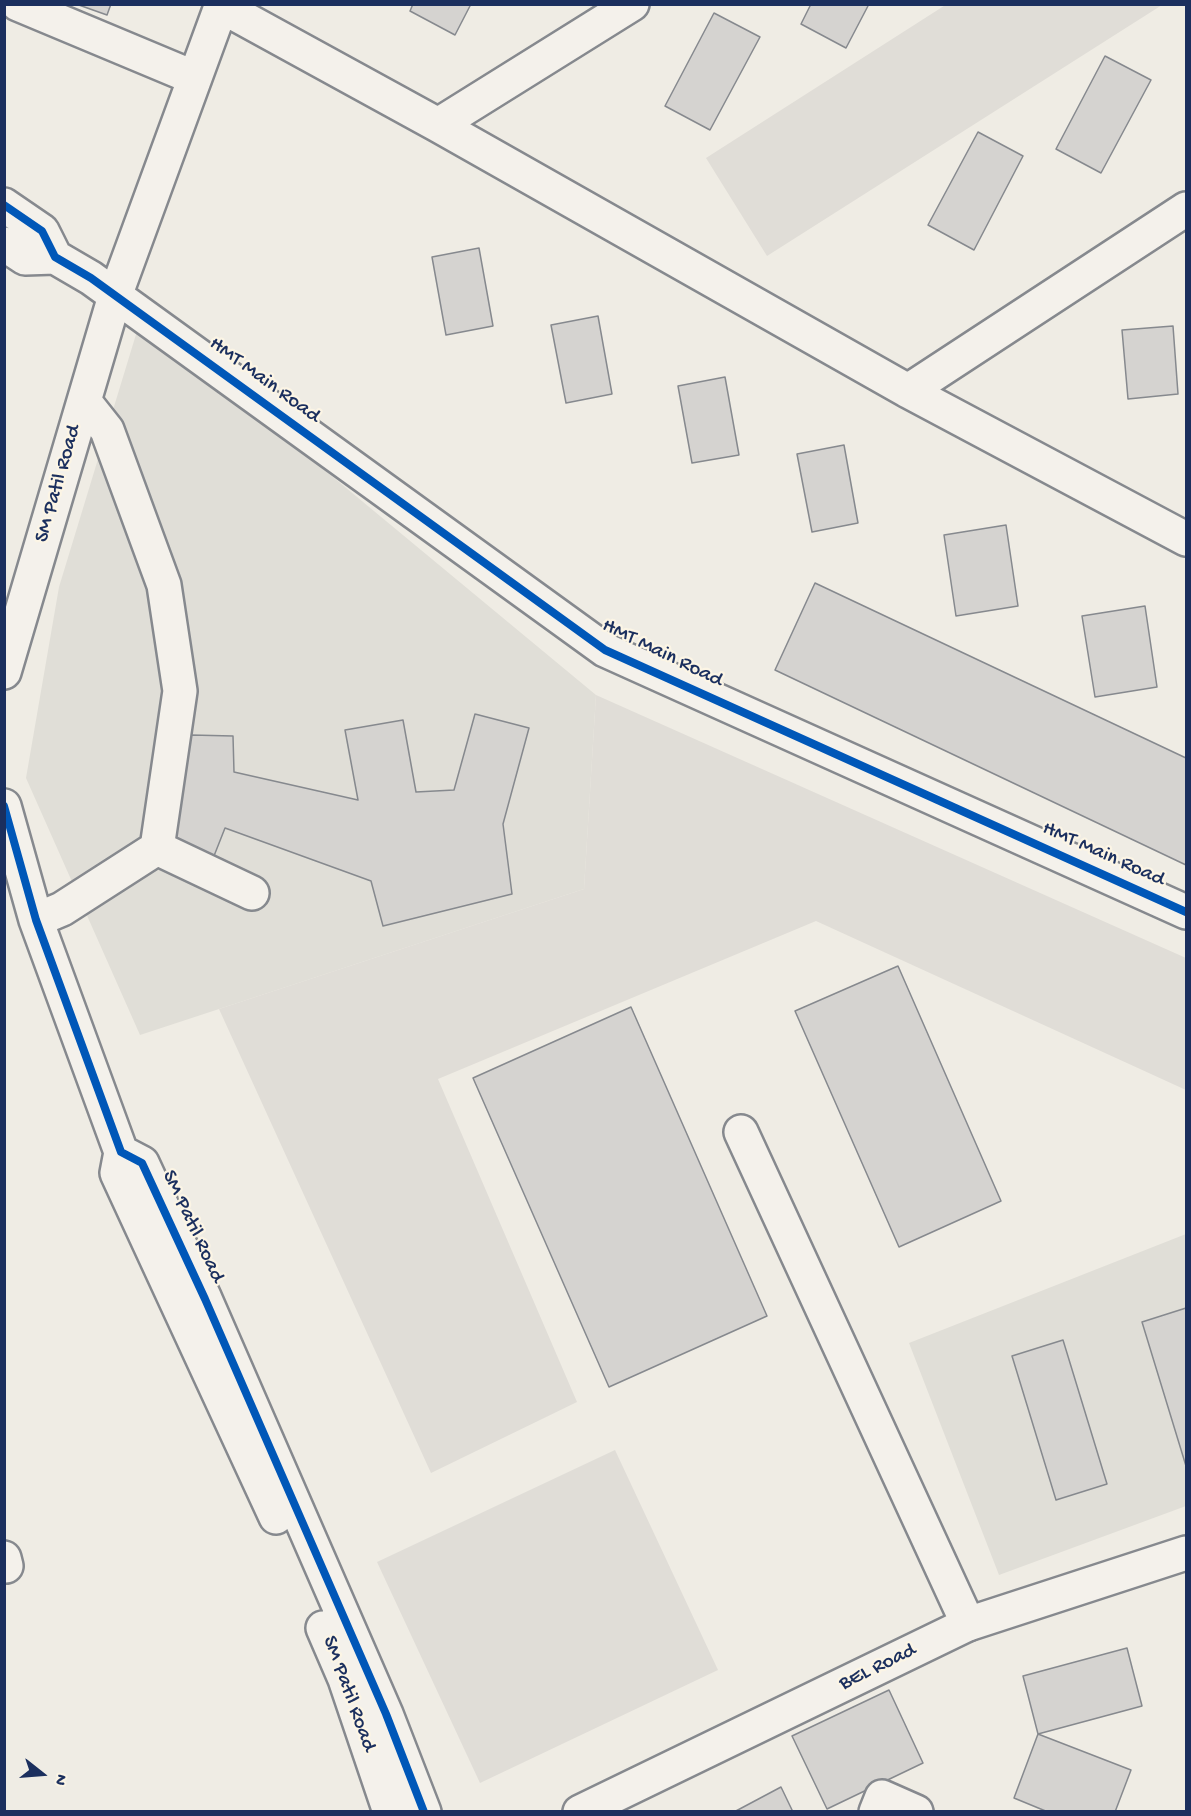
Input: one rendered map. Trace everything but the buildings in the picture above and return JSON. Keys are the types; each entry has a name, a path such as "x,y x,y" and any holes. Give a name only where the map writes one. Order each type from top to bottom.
{"street":[{"path":"18,4 195,78"},
{"path":"438,125 632,4"},
{"path":"115,296 222,5 908,391 1186,539"},
{"path":"4,205 42,231 56,257 25,258 4,244"},
{"path":"908,391 1186,209"},
{"name":"HMT Main Road","path":"56,257 92,278 605,650 1186,912"},
{"name":"SM Patil Road","path":"4,672 115,296"},
{"path":"36,920 62,909 157,848 180,691 164,585 107,430 84,402"},
{"path":"4,806 36,920 121,1152"},
{"path":"157,848 252,893"},
{"path":"741,1132 968,1624"},
{"name":"SM Patil Road","path":"390,1812 345,1679 288,1544 117,1173 121,1152 142,1163 206,1299 386,1714 424,1812"},
{"name":"BEL Road","path":"580,1812 968,1624 1186,1553"},
{"path":"4,1558 6,1566 4,1566"},
{"path":"876,1812 882,1797 916,1812"}],"shaded area":[{"path":"947,4 1162,5 767,256 706,158"},
{"path":"141,318 596,695 584,889 140,1035 26,778 59,587"},
{"path":"596,695 1186,958 1186,1090 816,921 438,1079 577,1402 431,1473 219,1009 584,889"},
{"path":"1186,1234 1186,1506 999,1575 909,1343"},
{"path":"615,1450 718,1670 480,1783 377,1562"}],"cycle path":[{"path":"4,205 42,231 55,257 91,278 605,650 1186,912"},
{"path":"4,806 36,920 121,1152 142,1163 205,1299 386,1714 424,1812"}]}
